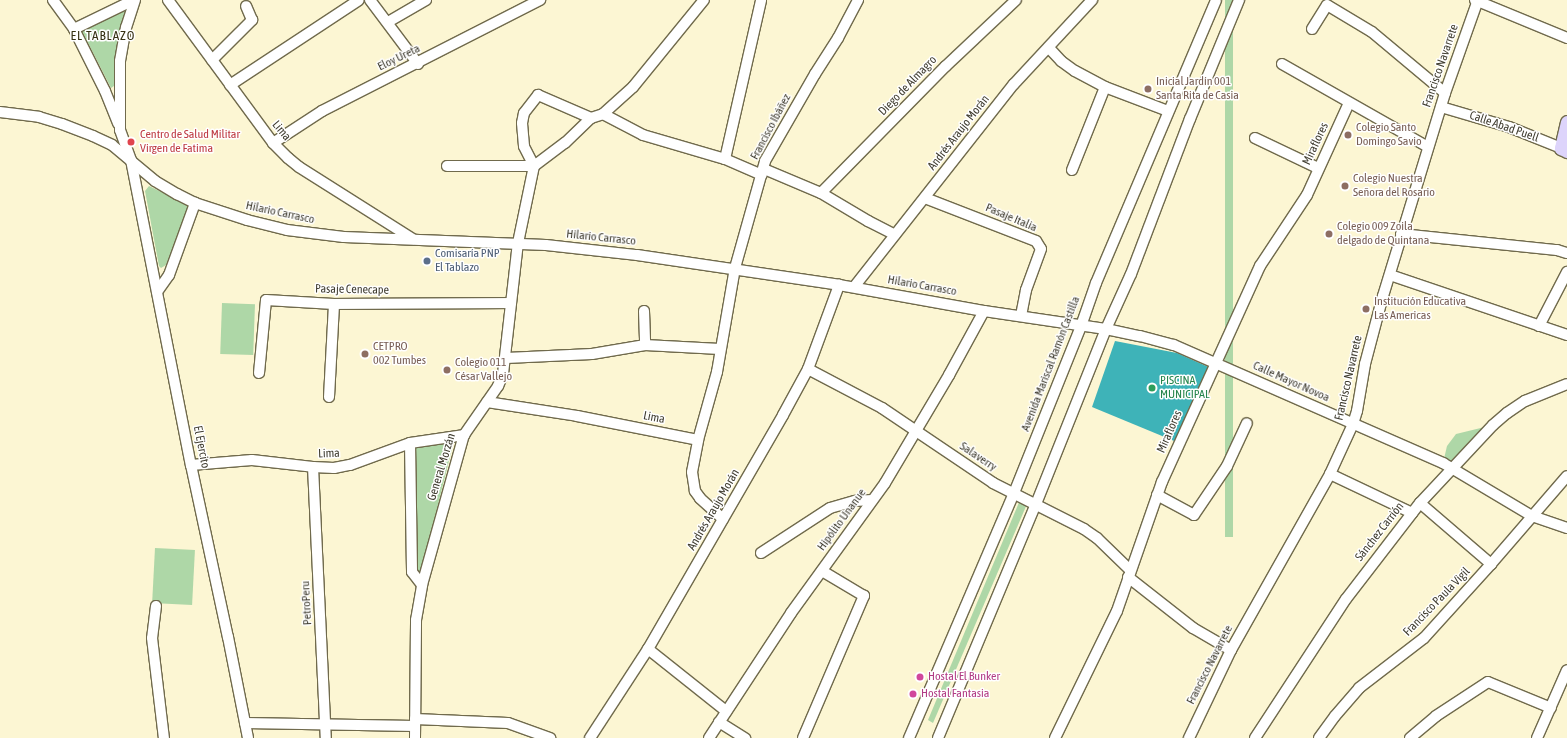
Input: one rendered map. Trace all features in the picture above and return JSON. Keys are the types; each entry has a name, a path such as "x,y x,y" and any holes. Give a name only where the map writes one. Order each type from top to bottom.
{"main road":[{"path":"1564,149 1567,122"}],"street":[{"path":"53,0 74,29 105,91 120,130"},
{"path":"74,29 135,0"},
{"path":"120,130 120,61 126,27 135,0"},
{"name":"Lima","path":"168,0 273,143 300,168 413,239"},
{"path":"230,85 359,0"},
{"path":"370,0 418,64"},
{"path":"388,22 426,0"},
{"name":"Eloy Ureta","path":"273,143 322,111 418,64 540,0"},
{"path":"447,166 534,166 564,143 591,118 603,114 638,82 704,0"},
{"path":"725,159 761,0"},
{"name":"Francisco Ibáñez","path":"723,519 712,511 695,491 692,472 698,440 717,372 735,268 766,161 815,74 838,38 858,0"},
{"name":"Diego de Almagro","path":"821,193 946,66 1016,0"},
{"name":"Andrés Araujo Morán","path":"854,287 1014,84 1092,0"},
{"name":"Avenida Mariscal Ramón Castilla","path":"908,738 1014,494 1081,326 1096,283 1216,0"},
{"path":"938,738 1036,504 1106,328 1131,274 1190,119 1239,0"},
{"path":"1477,0 1567,38"},
{"name":"Francisco Navarrete","path":"1191,737 1231,650 1330,474 1353,424 1366,364 1401,234 1441,107 1444,93 1477,0"},
{"path":"1312,29 1326,5 1372,32 1444,93"},
{"path":"212,60 252,20 246,6"},
{"path":"1049,48 1061,61 1075,71 1105,87 1168,111"},
{"path":"1282,64 1428,147"},
{"path":"1072,170 1105,87"},
{"path":"534,166 524,146 522,123 524,113 538,95 591,118"},
{"name":"Miraflores","path":"1055,738 1117,611 1157,495 1260,266 1296,214 1307,195 1318,168 1349,103"},
{"name":"Calle Abad Puell","path":"1441,107 1509,127 1564,149"},
{"name":"Hilario Carrasco","path":"0,112 39,117 62,124 112,145 155,181 195,202 247,220 287,230 344,237 518,244 637,255 735,268 854,287 984,311 1081,326"},
{"path":"603,114 643,135 725,159 821,193 895,235"},
{"name":"El Ejercito","path":"120,130 131,160 191,466 248,738"},
{"path":"1255,138 1318,168"},
{"name":"General Morzán","path":"415,738 415,626 422,585 464,435 498,386 506,358 518,244 534,166"},
{"name":"Pasaje Italia","path":"924,198 1036,241 1041,249 1026,290 1021,316"},
{"path":"157,292 169,275 195,202"},
{"path":"1401,234 1557,250 1567,253"},
{"path":"1539,326 1567,272"},
{"path":"1390,275 1567,335"},
{"name":"Andrés Araujo Morán","path":"590,738 648,649 783,415 808,369 839,285"},
{"name":"Pasaje Cenecape","path":"259,373 266,300 334,304 511,303"},
{"path":"329,397 334,304"},
{"path":"644,311 645,345"},
{"name":"Hipólito Unanue","path":"709,738 726,711 872,500 916,431 984,311"},
{"name":"Calle Mayor Novoa","path":"1081,326 1106,328 1174,345 1443,463 1532,516 1567,528"},
{"path":"506,358 592,354 645,345 720,348"},
{"name":"Salaverry","path":"808,369 882,408 993,483 1036,504 1097,538 1129,574 1193,628 1231,650"},
{"name":"Sánchez Carrión","path":"1255,738 1346,599 1420,503 1493,425 1507,413 1525,401 1567,384"},
{"name":"Lima","path":"487,402 577,416 698,440"},
{"path":"1157,495 1194,515 1227,466 1247,423"},
{"name":"Lima","path":"191,466 252,460 313,467 350,465 410,443 464,435"},
{"path":"410,443 412,572 422,585"},
{"name":"PetroPeru","path":"313,467 326,738"},
{"path":"1330,474 1412,513"},
{"name":"Francisco Paula Vigil","path":"1319,738 1335,716 1359,688 1424,638 1491,564 1567,476"},
{"path":"761,552 830,508 855,501 872,500"},
{"path":"1420,503 1491,564"},
{"path":"803,738 864,596 822,571"},
{"path":"156,606 152,638 164,738"},
{"path":"648,649 726,711"},
{"path":"1537,738 1567,670"},
{"path":"1410,738 1436,716 1488,682 1551,708"},
{"path":"245,723 289,722 326,725 508,723 550,738"},
{"path":"719,722 745,738"}],"green space":[{"path":"1225,0 1233,0 1233,537 1225,537"},
{"path":"125,8 127,11 117,46 114,86 111,88 82,31"},
{"path":"149,186 190,206 166,265 161,268 159,266 145,191"},
{"path":"222,303 255,304 253,355 220,354"},
{"path":"1493,425 1452,469 1443,463 1447,446 1456,434"},
{"path":"450,441 453,445 422,568 419,572 416,571 415,448"},
{"path":"1020,500 1027,504 933,723 928,720"},
{"path":"155,548 195,550 192,605 152,603"}],"water":[{"name":"PISCINA MUNICIPAL","path":"1115,341 1177,353 1213,369 1179,443 1092,407"}],"place":[{"name":"Inicial Jardín 001 Santa Rita de Casia","path":"1148,89"},
{"name":"Colegio Santo Domingo Savio","path":"1348,135"},
{"name":"Centro de Salud Militar Virgen de Fatima","path":"131,142"},
{"name":"Colegio Nuestra Señora del Rosario","path":"1345,186"},
{"name":"Colegio 009 Zoila delgado de Quintana","path":"1329,234"},
{"name":"Comisaría PNP El Tablazo","path":"427,261"},
{"name":"Institución Educativa Las Americas","path":"1366,309"},
{"name":"CETPRO 002 Tumbes","path":"365,354"},
{"name":"Colegio 011 César Vallejo","path":"447,370"},
{"name":"PISCINA MUNICIPAL","path":"1152,388"},
{"name":"Hostal El Bunker","path":"920,677"},
{"name":"Hostal Fantasia","path":"913,694"}],"district":[{"name":"EL TABLAZO","path":"103,36"}]}
